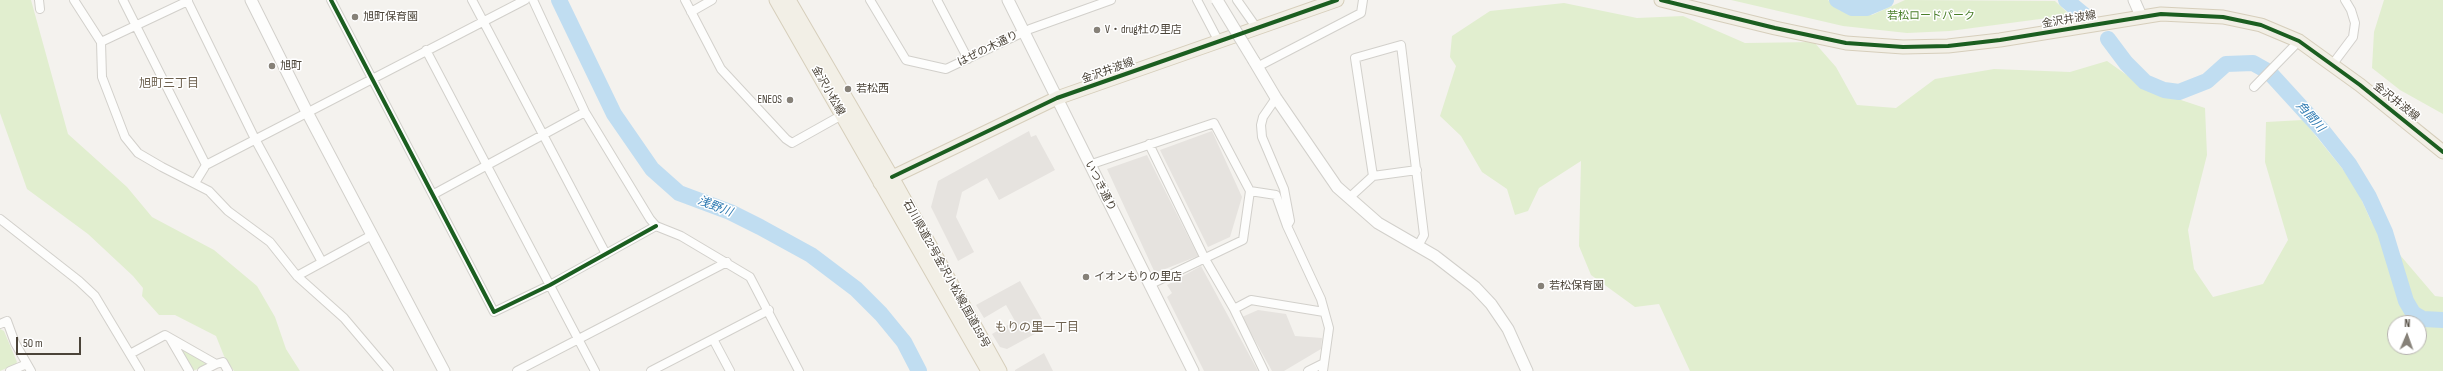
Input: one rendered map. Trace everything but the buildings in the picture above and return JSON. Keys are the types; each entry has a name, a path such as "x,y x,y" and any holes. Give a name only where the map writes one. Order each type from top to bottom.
{"main road":[{"name":"金沢小松線","path":"776,0 842,115 886,180"},
{"name":"金沢小松線","path":"790,0 886,180"},
{"name":"金沢井波線","path":"886,180 1057,98 1218,40 1337,0"},
{"name":"金沢井波線","path":"1661,0 1775,28 1846,43 1903,47 1948,46 2000,40 2140,16 2161,14 2223,17 2261,26 2299,41 2443,152"},
{"path":"886,180 988,371"},
{"name":"石川県道22号金沢小松線;国道159号","path":"886,180 1000,371"}],"street":[{"path":"39,0 40,9"},
{"path":"74,0 101,42 102,76 125,137 138,153 162,168 209,191 228,210 270,242 297,276 344,318 389,371"},
{"path":"123,0 206,165"},
{"path":"251,0 307,112 444,371"},
{"path":"332,0 494,312 550,285 656,226"},
{"path":"472,0 606,254"},
{"path":"194,183 206,165 525,0"},
{"path":"533,0 585,112 617,167 656,226 682,236 750,277 769,310 800,371"},
{"path":"685,0 721,69 786,139 792,143 842,115"},
{"path":"691,12 712,0"},
{"name":"はぜの木通り","path":"870,0 906,60 946,69 1024,32 1112,0"},
{"path":"936,0 968,59"},
{"name":"いつき通り","path":"1008,0 1193,371"},
{"path":"1197,0 1218,40"},
{"path":"1217,0 1276,98 1337,187 1378,223 1453,268 1491,304 1508,329 1527,371"},
{"path":"1237,0 1256,27"},
{"path":"1255,64 1361,13 1363,0"},
{"path":"2134,0 2140,16"},
{"path":"2332,65 2353,37 2355,23 2352,10 2345,0"},
{"path":"101,42 187,1 255,139 322,262"},
{"path":"2254,86 2299,41"},
{"path":"1373,176 1355,58 1401,45 1424,235 1418,246"},
{"path":"426,50 579,338 595,371"},
{"path":"1276,98 1265,111 1261,125 1262,137 1284,189 1290,221 1287,226"},
{"path":"434,194 585,112"},
{"path":"1090,165 1214,123 1250,191 1243,240 1150,285"},
{"path":"1149,144 1205,259 1234,309 1264,371"},
{"path":"1349,198 1373,176 1417,170"},
{"path":"1250,191 1276,195 1287,226 1316,286 1329,328 1324,367 1308,371"},
{"path":"0,219 79,281 95,296 140,371"},
{"path":"297,276 372,235"},
{"path":"517,371 727,262"},
{"path":"1234,309 1251,300 1324,312"},
{"path":"651,371 663,368 713,339 769,310"},
{"path":"0,324 7,321 15,343 29,368 10,371"},
{"path":"130,354 164,335 216,364"},
{"path":"171,339 189,371"},
{"path":"713,339 730,371"},
{"path":"202,371 223,362 228,371"}],"green space":[{"path":"0,0 31,0 68,134 127,187 152,217 214,250 257,286 275,317 286,349 300,371 234,371 224,356 216,336 175,315 159,315 142,296 143,288 133,276 88,234 27,189 0,113"},
{"name":"若松ロードパーク","path":"1731,0 1828,0 1839,10 1854,15 1872,15 1905,0 2055,1 2070,15 1950,31 1907,33 1843,26"},
{"path":"2384,0 2443,0 2443,114 2400,90 2372,68 2374,32"},
{"path":"1564,3 1637,18 1683,16 1745,43 1814,42 1836,67 1857,105 1896,108 1935,79 1994,69 2070,72 2107,61 2145,88 2205,108 2207,155 2188,230 2194,269 2213,297 2263,284 2288,240 2265,162 2266,122 2303,120 2354,183 2371,221 2435,296 2443,297 2443,371 1690,371 1659,304 1635,307 1591,275 1579,246 1581,161 1539,188 1528,211 1515,215 1507,189 1482,172 1461,136 1440,116 1456,66 1450,57 1452,36 1490,11"},
{"path":"0,329 4,331 17,362 16,364 0,371"},
{"path":"179,348 209,362 207,366 192,371"}],"shaded area":[{"path":"1029,131 1031,137 1036,135 1055,170 999,200 987,178 962,192 956,217 974,252 958,261 931,207 938,181"},
{"path":"1212,131 1242,197 1230,237 1208,247 1160,150"},
{"path":"1147,155 1198,256 1155,273 1107,169"},
{"path":"1201,266 1258,371 1204,371 1167,297 1172,293 1167,285"},
{"path":"1020,281 1044,323 1042,330 1007,349 1000,347 992,334 1015,321 1006,305 984,318 976,305"},
{"path":"1258,310 1286,314 1295,336 1322,338 1321,349 1284,371 1272,371 1242,317"},
{"path":"1044,353 1053,371 1015,371 1015,370"}],"waterway":[{"name":"浅野川","path":"559,0 614,114 652,169 679,193 730,212 760,227 811,255 856,289 881,314 904,342 919,371"},
{"name":"角間川","path":"1837,0 1852,8 1867,8 1886,0"},
{"name":"角間川","path":"2066,0 2084,15"},
{"name":"角間川","path":"2108,39 2126,63 2145,82 2164,90 2179,92 2207,81 2226,64 2253,63 2269,72 2322,130 2349,164 2369,197 2385,232 2406,301 2413,313 2423,319 2443,320"}],"cycle path":[{"path":"331,0 494,312 550,285 656,226"},
{"path":"892,177 1057,98 1337,0"},
{"path":"1661,0 1775,28 1846,43 1903,47 1948,46 2000,40 2161,14 2223,17 2261,25 2299,41 2360,85 2443,152"}],"place":[{"name":"旭町保育園","path":"355,17"},
{"name":"V・drug杜の里店","path":"1097,30"},
{"name":"旭町","path":"272,66"},
{"name":"若松西","path":"848,89"},
{"name":"ENEOS","path":"790,100"},
{"name":"イオンもりの里店","path":"1086,277"},
{"name":"若松保育園","path":"1541,286"}],"district":[{"name":"旭町三丁目","path":"169,84"},
{"name":"もりの里一丁目","path":"1037,328"}]}
